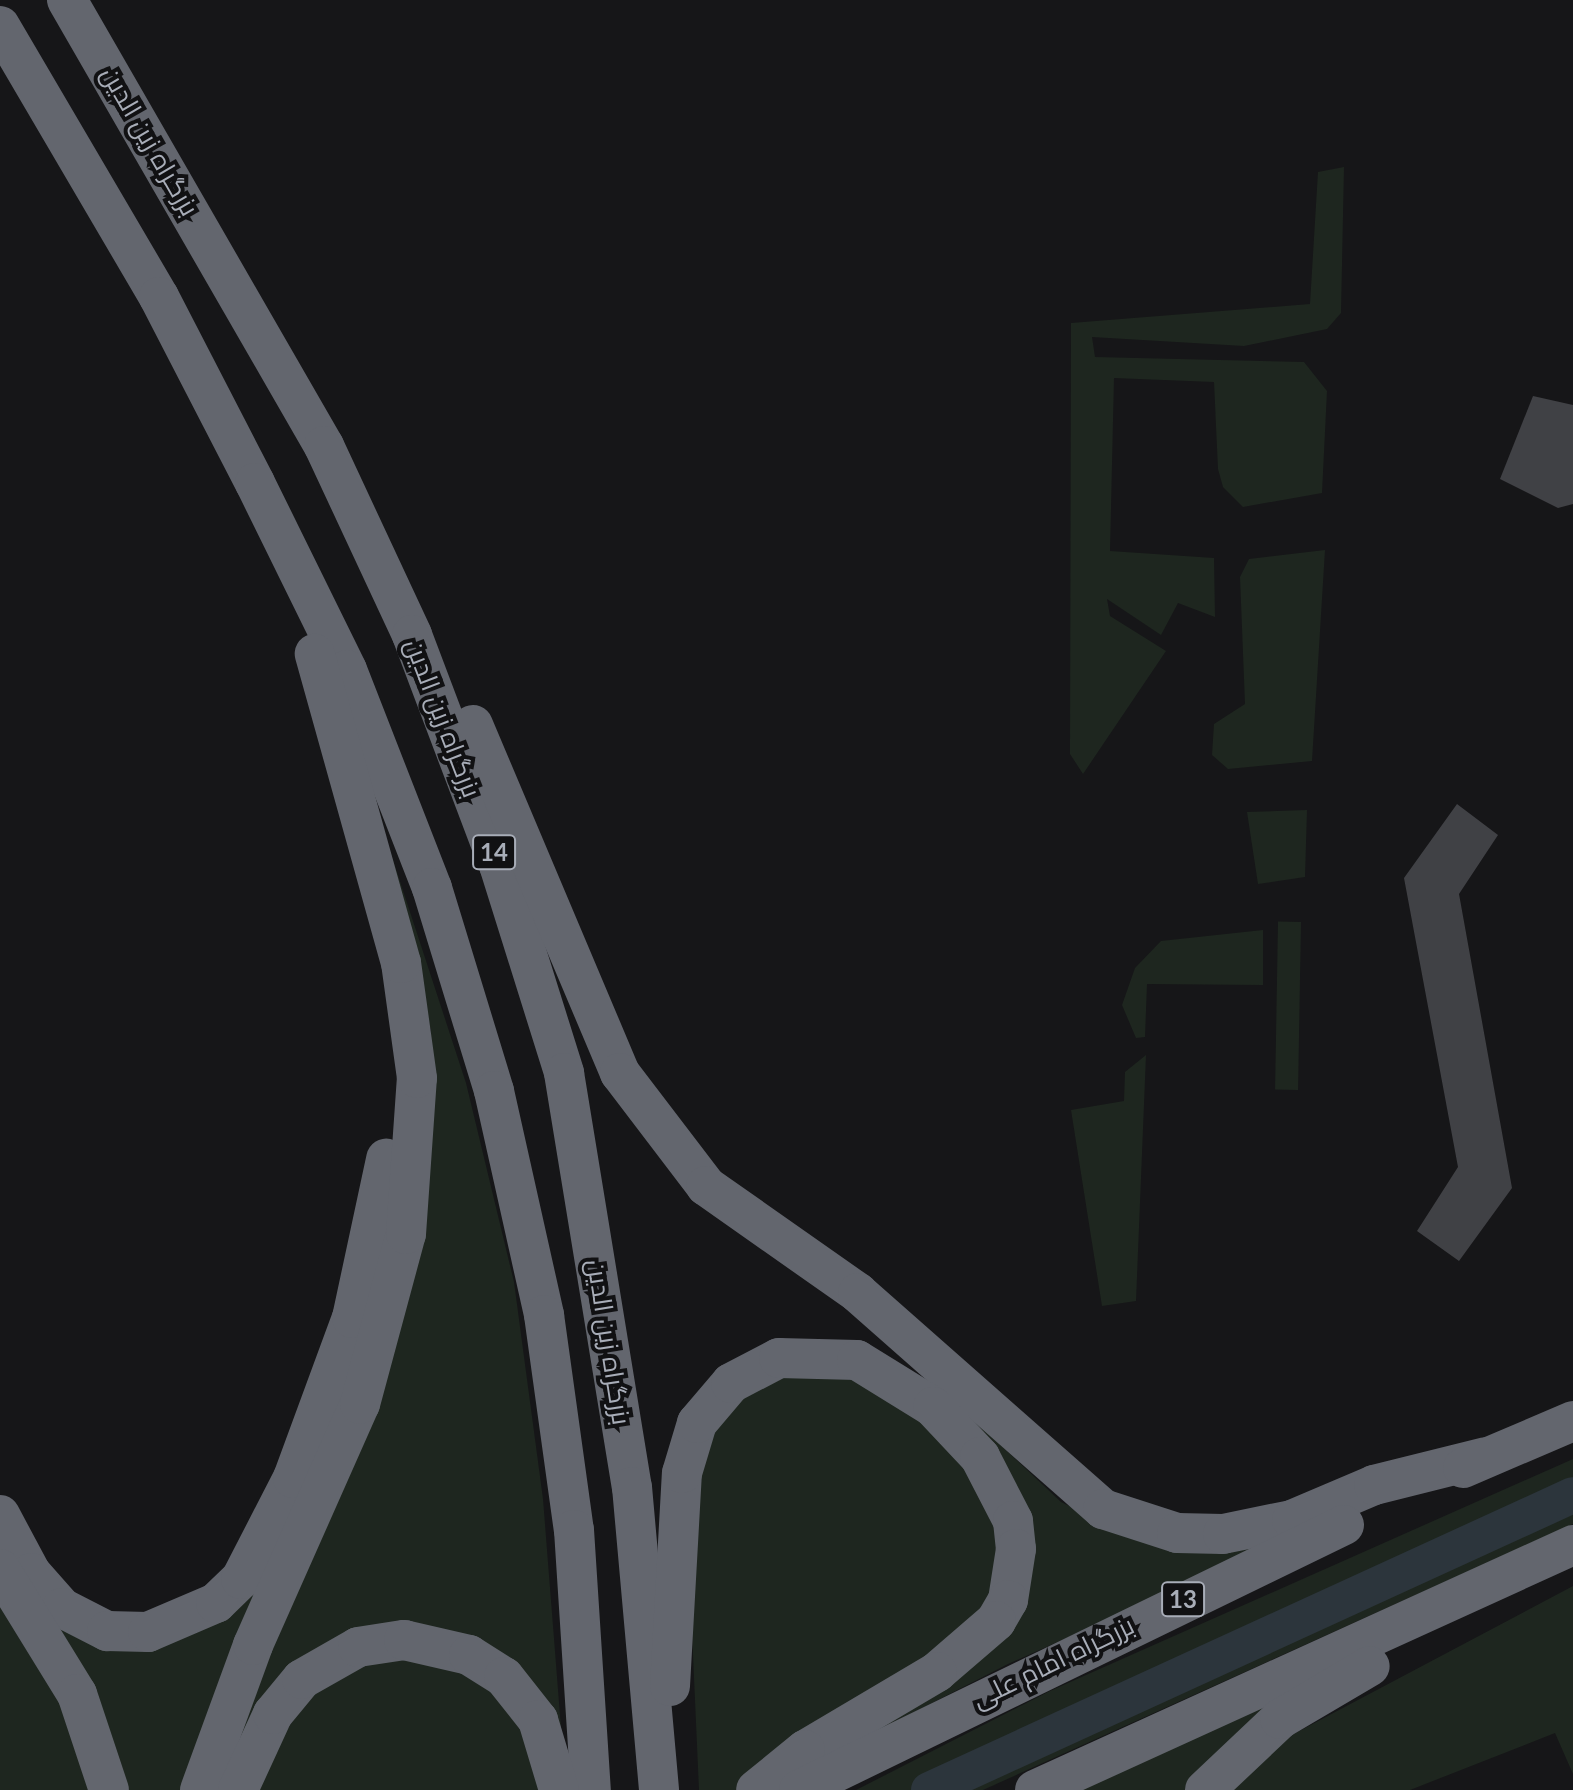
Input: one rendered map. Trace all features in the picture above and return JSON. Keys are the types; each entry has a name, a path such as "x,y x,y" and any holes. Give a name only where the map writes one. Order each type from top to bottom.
{"highway":[{"name":"بزرگراه زین الدین","path":"67,0 324,446 403,615 499,865 564,1073 632,1487 659,1790"},
{"path":"0,26 159,297 270,515 353,684 432,888 494,1091 562,1422 591,1790"},
{"path":"200,1790 387,1321 406,1234 417,1078 404,992 374,846 270,515"},
{"path":"403,615 455,683 620,1073 639,1099 706,1186 858,1293 1062,1479 1130,1522 1223,1534 1292,1520 1374,1485 1486,1457"},
{"path":"0,1515 31,1573 62,1608 107,1631 148,1632 187,1620 241,1579 293,1478 374,1241 404,992"},
{"path":"665,1790 682,1473 697,1423 731,1383 779,1358 857,1360 933,1407 980,1457 1013,1521 1008,1600 964,1652 805,1750 756,1790"},
{"name":"بزرگراه امام علی","path":"799,1790 1486,1457 1573,1421"},
{"path":"1035,1790 1573,1548"},
{"path":"1205,1790 1252,1741 1310,1698 1464,1622 1573,1548"},
{"path":"0,1569 77,1694 109,1790"},
{"path":"238,1790 273,1714 302,1679 346,1652 391,1640 452,1649 504,1677 538,1720 559,1790"}],"shaded area":[{"path":"1344,167 1341,313 1327,329 1244,346 1092,337 1095,357 1304,362 1327,391 1322,493 1243,507 1223,487 1218,469 1214,382 1114,378 1110,551 1214,558 1215,617 1178,603 1161,635 1107,599 1110,616 1166,651 1083,774 1070,754 1071,323 1310,304 1318,172"},
{"path":"1325,550 1312,761 1228,769 1212,755 1214,724 1245,704 1240,577 1249,559"},
{"path":"357,750 466,1083 514,1282 543,1499 563,1753 535,1697 372,1634 238,1760 237,1708 430,1081 431,1031 401,895"},
{"path":"1307,810 1305,877 1258,884 1247,812"},
{"path":"1278,922 1301,922 1298,1090 1275,1090"},
{"path":"1263,930 1263,985 1147,984 1145,1037 1136,1038 1122,1005 1135,968 1161,941"},
{"path":"1146,1055 1136,1301 1102,1306 1071,1110 1124,1101 1125,1072"},
{"path":"403,1169 191,1790 116,1790 11,1555 69,1626 219,1615"},
{"path":"832,1364 962,1449 1007,1552 975,1629 744,1790 699,1790 690,1587 702,1434 753,1380"},
{"path":"973,1419 1061,1502 1122,1532 1415,1483 1008,1664 858,1741 1014,1614"},
{"path":"1573,1459 1573,1524 983,1790 856,1790 1050,1691"},
{"path":"0,1580 78,1720 93,1790 0,1790"},
{"path":"1573,1586 1573,1774 1555,1733 1410,1790 1229,1790 1271,1746"},
{"path":"421,1651 502,1688 551,1790 247,1790 324,1674"},
{"path":"1368,1659 1190,1790 1068,1790"}],"building":[{"path":"1533,396 1573,405 1573,504 1558,508 1500,479"},
{"path":"1457,804 1498,835 1459,894 1512,1188 1459,1261 1417,1231 1458,1167 1404,878"}],"waterway":[{"path":"929,1790 1573,1495"}]}
